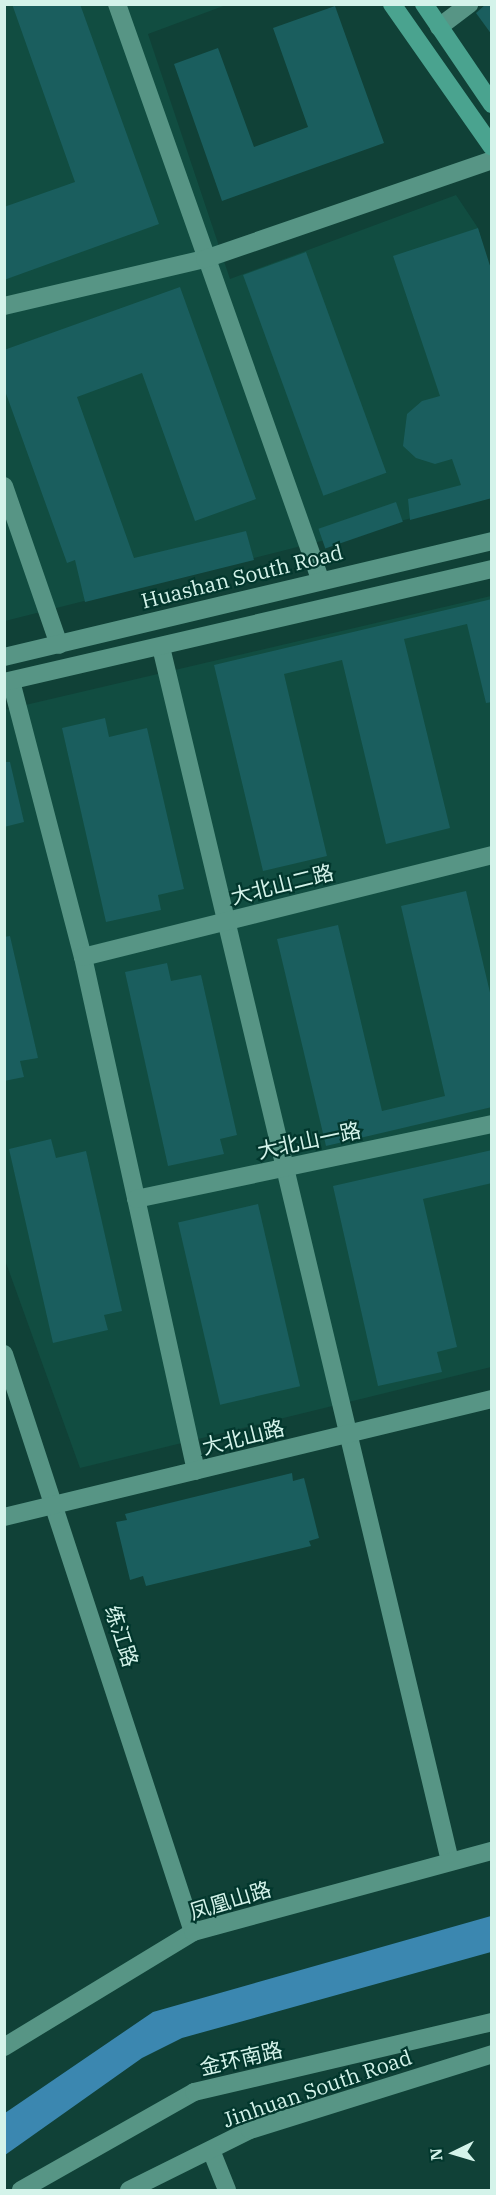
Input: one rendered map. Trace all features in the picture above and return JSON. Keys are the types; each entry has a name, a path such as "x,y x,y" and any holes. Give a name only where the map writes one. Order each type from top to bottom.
{"main road":[{"path":"392,4 492,147"},
{"path":"423,4 492,104"}],"street":[{"path":"117,4 205,259 320,579"},
{"path":"439,27 469,4"},
{"path":"4,306 205,259 492,160"},
{"path":"4,486 59,645"},
{"name":"Huashan South Road","path":"4,657 320,579 492,541"},
{"path":"196,1472 83,957 8,681 492,569"},
{"path":"161,647 229,920 285,1168 450,1861"},
{"name":"大北山二路","path":"83,957 492,855"},
{"name":"大北山一路","path":"136,1199 492,1124"},
{"name":"练江路","path":"4,1354 55,1501 193,1932"},
{"name":"大北山路","path":"4,1517 55,1501 196,1472 492,1399"},
{"name":"凤凰山路","path":"4,2047 193,1932 492,1851"},
{"name":"金环南路","path":"21,2190 194,2092 492,2022"},
{"name":"Jinhuan South Road","path":"129,2190 250,2130 492,2054"},
{"path":"211,2150 227,2190"}],"shaded area":[{"path":"4,5 226,5 148,34 230,279 456,195 478,228 491,272 491,498 5,621"},
{"path":"491,596 491,1367 80,1468 5,1260 4,710"}],"water":[{"path":"491,1916 491,1952 182,2038 142,2058 5,2155 5,2113 153,2012"}],"building":[{"path":"12,4 80,4 159,224 4,280 4,207 75,182"},
{"path":"486,4 492,4 492,35 476,13"},
{"path":"335,6 384,143 222,201 174,64 218,48 254,147 308,127 273,28"},
{"path":"478,228 492,272 492,498 410,520 408,499 461,485 452,459 435,464 416,458 403,446 407,414 422,401 440,396 393,256"},
{"path":"306,252 386,473 323,496 243,275"},
{"path":"180,287 256,499 195,521 142,373 77,397 134,558 246,531 254,560 85,602 75,560 67,563 4,388 4,350"},
{"path":"396,502 403,522 325,549 318,529"},
{"path":"492,599 492,702 486,703 467,624 404,639 450,828 386,844 342,660 284,674 327,856 263,871 214,665"},
{"path":"105,718 109,737 147,728 184,889 158,895 161,910 106,922 62,728"},
{"path":"4,762 10,762 24,822 4,827"},
{"path":"466,891 492,1001 492,1107 326,1146 277,939 338,925 382,1111 445,1096 401,906"},
{"path":"10,936 38,1058 20,1061 24,1077 4,1081 4,937"},
{"path":"167,963 171,981 201,975 237,1135 220,1139 224,1154 168,1166 125,972"},
{"path":"51,1139 56,1158 86,1151 122,1311 104,1315 108,1330 53,1343 9,1149"},
{"path":"492,1150 492,1183 423,1199 457,1347 437,1352 442,1372 378,1386 333,1186"},
{"path":"258,1204 300,1386 220,1405 178,1222"},
{"path":"292,1473 293,1481 304,1478 319,1538 309,1541 311,1546 146,1586 143,1576 130,1580 116,1522 127,1520 125,1514"}]}
